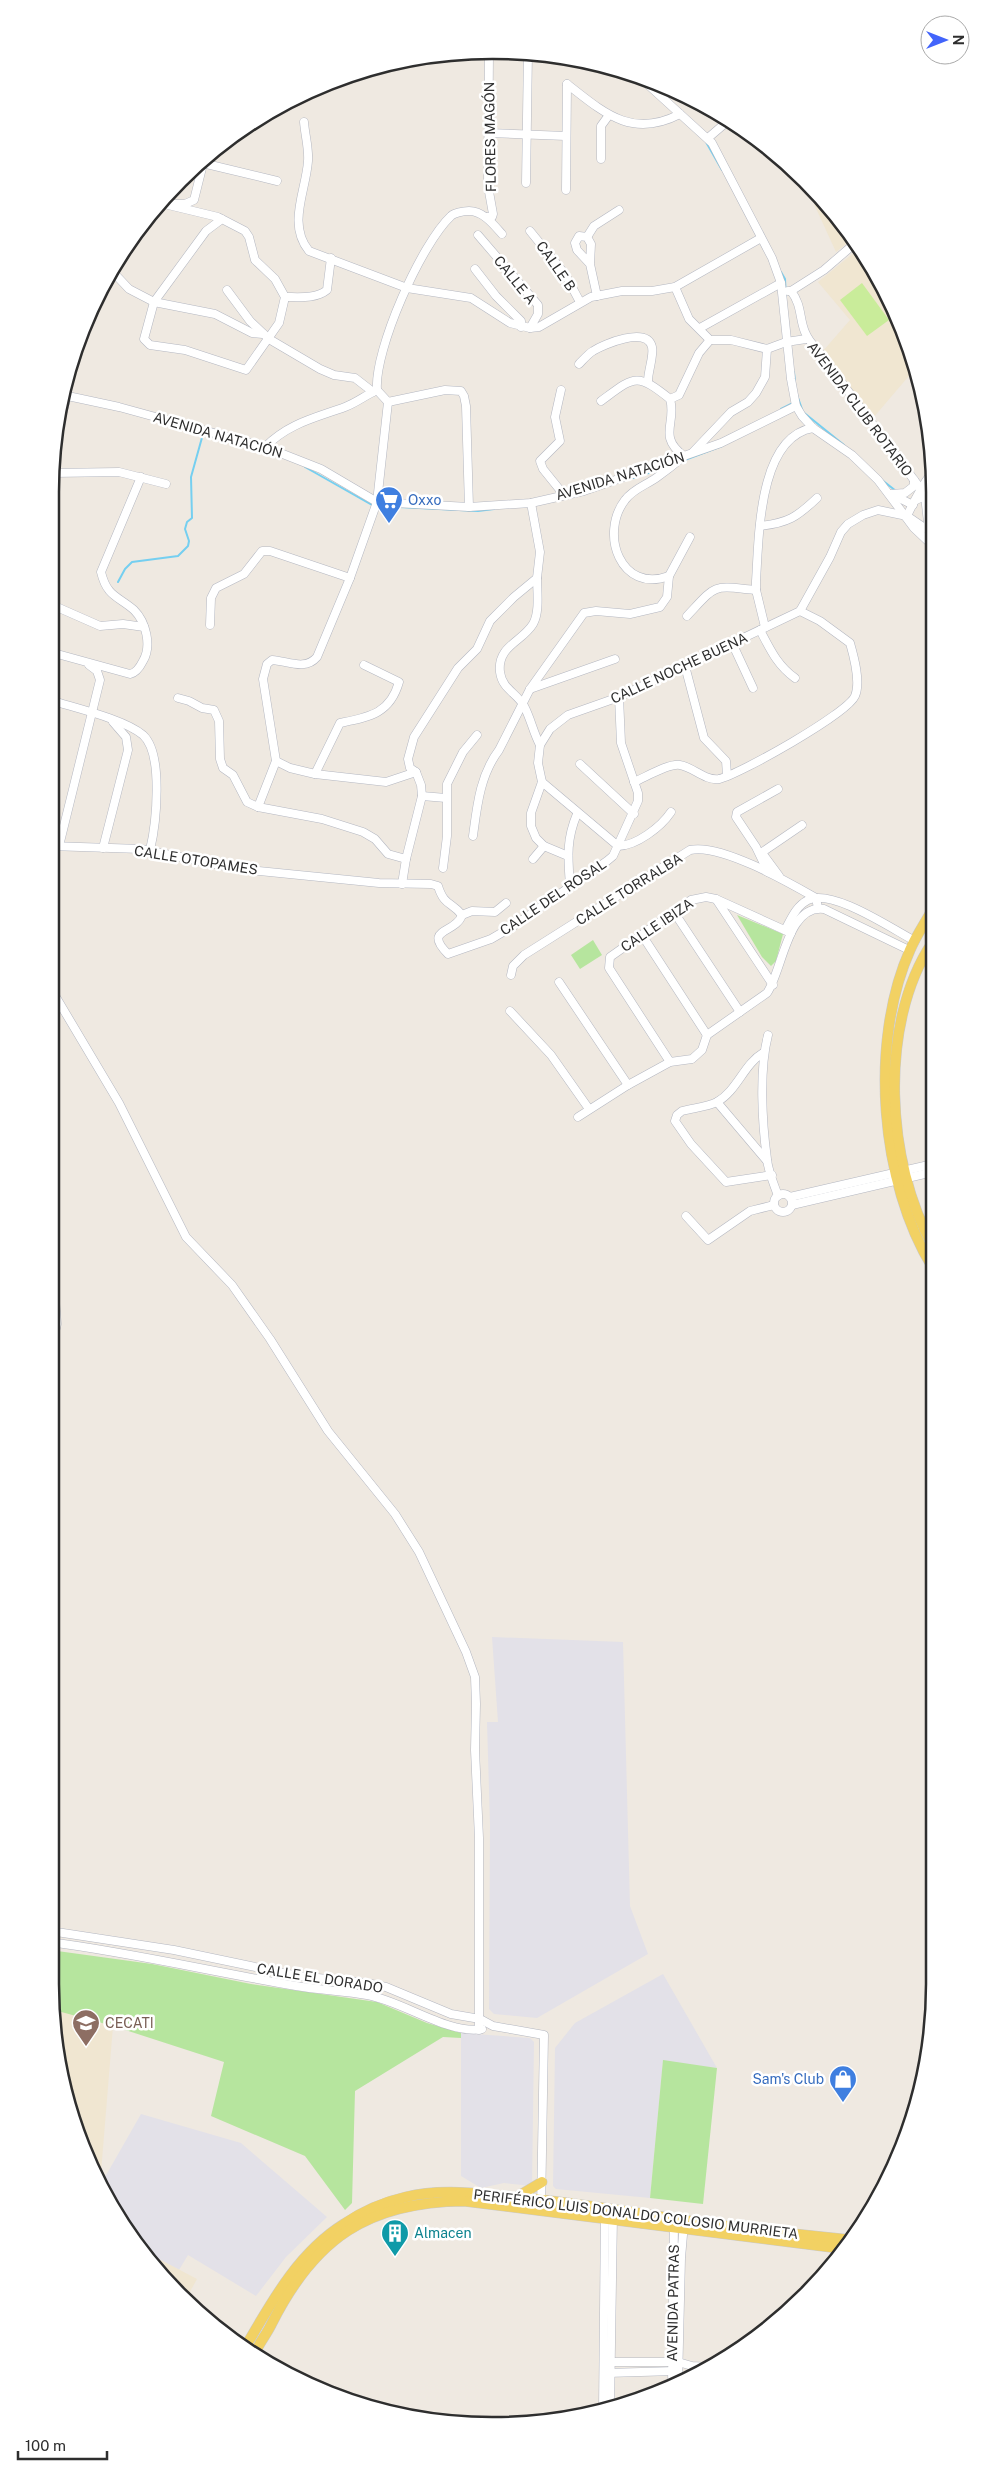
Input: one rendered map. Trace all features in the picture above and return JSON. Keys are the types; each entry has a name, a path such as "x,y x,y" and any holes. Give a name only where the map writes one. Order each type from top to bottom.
{"main road":[{"path":"926,927 921,937 926,950 909,996 898,1040 895,1102 900,1174 926,1231"},
{"path":"926,950 909,950 889,1028 885,1092 900,1174 915,1232 926,1254"},
{"path":"903,973 926,950"},
{"path":"517,2197 542,2182"},
{"name":"PERIFÉRICO LUIS DONALDO COLOSIO MURRIETA","path":"249,2342 273,2301 299,2264 319,2242 356,2217 379,2205 407,2197 464,2192 542,2199 610,2208 679,2224 837,2248"},
{"name":"PERIFÉRICO LUIS DONALDO COLOSIO MURRIETA","path":"257,2347 291,2288 308,2266 341,2234 361,2222 395,2208 438,2201 464,2201 609,2220 679,2224 843,2239"}],"street":[{"name":"FLORES MAGÓN","path":"486,217 492,217 493,214 488,186 489,59"},
{"path":"526,184 528,60"},
{"path":"566,190 566,84 609,115 643,125 656,124 680,114"},
{"path":"653,90 708,138 772,258 782,287 786,342 796,406 813,428 865,466 894,495 900,499 915,502 926,494"},
{"path":"601,158 601,126 609,115"},
{"path":"304,122 309,158 298,213 298,225 304,245 309,251 407,288 465,296 510,323 521,327 539,327 580,302 597,296 675,287 761,238"},
{"path":"708,138 723,125"},
{"path":"488,133 566,136"},
{"path":"210,163 277,181"},
{"path":"169,204 185,204 194,200 200,172"},
{"path":"168,205 222,219 245,231 249,237 255,260 275,279 285,297 279,323 266,337 246,370 185,350 150,345 144,341 144,334 154,302 206,231 222,219"},
{"path":"375,391 382,356 407,288 422,256 452,215 467,210 477,212 486,217 502,234"},
{"path":"587,237 594,226 620,210"},
{"name":"CALLE B","path":"530,231 565,274 580,302"},
{"name":"CALLE A","path":"478,235 538,305 538,314 530,328"},
{"path":"587,237 579,236 575,243 577,250 590,264"},
{"path":"587,237 592,250 590,264 597,296"},
{"path":"782,287 791,291 824,270 850,248"},
{"path":"285,297 312,296 322,294 327,290 331,258"},
{"path":"475,269 496,296 521,321 521,327"},
{"path":"117,276 129,290 154,302 215,314 252,333 266,337"},
{"path":"675,287 689,319 710,340"},
{"path":"700,328 782,287"},
{"path":"227,290 250,321 266,337 320,369 334,375 355,378 388,402"},
{"name":"AVENIDA CLUB ROTARIO","path":"791,291 797,300 806,339 816,348 920,488 924,496 926,510"},
{"path":"578,364 600,347 634,336 643,337 649,340 652,348 648,381"},
{"path":"670,399 679,395 699,353 710,340 731,340 767,349 786,342 806,339"},
{"path":"669,576 654,579 639,576 628,570 616,554 615,528 625,500 635,490 655,479 688,455 731,412 748,402 756,393 765,377 767,349"},
{"path":"601,401 626,382 648,381 670,399 672,408 668,428 670,442 688,455"},
{"path":"388,402 454,389 461,391 464,396 469,508"},
{"path":"561,390 555,417 560,441 540,461 543,470 564,495"},
{"path":"266,447 282,432 320,413 347,407 375,391"},
{"name":"AVENIDA NATACIÓN","path":"70,397 119,407 266,447 321,469 377,502 469,508 531,503 584,491 721,443 796,406"},
{"path":"258,807 276,761 263,679 267,664 272,660 303,665 313,662 317,657 350,578 377,502 388,402"},
{"path":"795,678 775,659 762,629 756,590 760,526 765,494 780,452 786,441 796,434 813,428"},
{"path":"60,473 119,472 166,484"},
{"path":"59,656 130,674 134,673 142,664 147,652 144,627 133,609 110,593 101,572 141,478"},
{"path":"894,495 911,489 914,480"},
{"path":"906,516 926,481"},
{"path":"894,495 914,528 926,538"},
{"path":"760,526 787,522 796,517 817,498"},
{"path":"531,503 540,552 536,613 532,625 506,648 501,657 500,672 504,685 523,704 531,730 540,745 538,763 542,782 531,813 531,826 536,838 544,846 568,856"},
{"path":"634,782 673,765 680,765 716,779 757,762 820,725 854,698 857,687 851,648 847,638 800,611 844,527 874,510 906,516 926,528"},
{"path":"473,836 476,801 493,758 530,689 584,612 596,611 630,614 660,607 666,598 669,576 690,537"},
{"path":"210,625 211,598 216,588 247,572 262,551 270,551 350,578"},
{"path":"402,884 406,859 422,796 422,789 416,772 410,768 408,759 414,737 453,674 477,649 490,621 537,578"},
{"path":"687,616 710,591 718,587 756,590"},
{"path":"59,608 100,626 123,624 144,627"},
{"name":"CALLE NOCHE BUENA","path":"540,745 550,729 568,715 619,697 733,645 800,611"},
{"path":"733,645 753,688"},
{"path":"530,689 615,659"},
{"path":"59,846 100,677 97,671 86,663"},
{"path":"315,774 340,723 370,716 384,708 395,695 399,682 364,665"},
{"path":"685,666 704,738 726,760 727,774"},
{"name":"CALLE DEL ROSAL","path":"462,915 460,920 440,934 439,945 448,954 491,939 515,925 607,861 618,846 634,814 638,801 634,782 621,743 619,697"},
{"path":"178,698 202,708 214,710 219,721 220,759 223,768 234,776 248,802 258,807 322,819 363,832 375,839 388,854 406,859"},
{"path":"59,703 112,720 144,736 152,752 157,809 150,850"},
{"path":"103,848 128,745 126,737 112,720"},
{"path":"443,868 447,836 447,784 457,762 477,735"},
{"path":"276,761 290,768 315,774 386,782 416,772"},
{"path":"580,764 634,814"},
{"path":"542,782 618,846 626,845 641,838 659,825 671,812"},
{"path":"778,789 736,815 780,878"},
{"path":"422,796 446,798"},
{"path":"570,886 568,856 570,831 578,814"},
{"path":"759,850 802,825"},
{"name":"CALLE OTOPAMES","path":"59,846 150,850 239,869 402,884 421,882 438,886 445,902 458,909 462,915"},
{"path":"533,859 544,846"},
{"name":"CALLE TORRALBA","path":"511,975 513,966 524,955 696,848 713,850 768,872 816,898 831,898 841,902 926,950"},
{"path":"759,850 768,872"},
{"name":"CALLE IBIZA","path":"670,1062 608,965 610,957 674,912 699,897 716,899 788,931"},
{"path":"707,1035 768,993 773,985 788,931 798,907 816,898 818,908"},
{"path":"716,899 773,985"},
{"path":"462,915 472,911 494,912 506,903"},
{"path":"788,931 801,916 810,910 818,908 824,909 909,950"},
{"path":"674,912 740,1012"},
{"path":"578,1117 628,1085 670,1062 682,1061 698,1055 706,1044 707,1035 642,935"},
{"path":"559,982 628,1085"},
{"path":"59,1002 119,1103 186,1237 232,1285 270,1339 328,1431 395,1514 419,1552 466,1652 475,1676 476,1704 475,1750 479,1838 479,2030"},
{"path":"510,1011 551,1055 589,1109"},
{"path":"768,1035 763,1053 767,1161 778,1196 774,1206"},
{"path":"763,1053 753,1060 742,1076 717,1102 682,1111 677,1114 675,1121 691,1144 726,1182 772,1175"},
{"path":"717,1102 767,1161"},
{"path":"778,1196 784,1194 790,1197 807,1197 852,1192 926,1166"},
{"path":"821,1194 850,1183 900,1174 926,1172"},
{"path":"850,1183 852,1192"},
{"path":"790,1197 792,1205"},
{"path":"774,1206 778,1211 784,1212 807,1197"},
{"path":"686,1216 708,1240 750,1211 774,1206"},
{"name":"CALLE EL DORADO","path":"59,1932 174,1950 298,1976 386,1987 440,2011 480,2019 493,2026"},
{"name":"CALLE EL DORADO","path":"59,1943 162,1960 297,1987 368,1995 401,2004 450,2025 479,2030 493,2026"},
{"path":"297,1987 298,1976"},
{"path":"493,2026 544,2035 541,2210"},
{"path":"604,2402 610,2208"},
{"name":"AVENIDA PATRAS","path":"673,2377 679,2224"},
{"path":"606,2362 675,2367"},
{"path":"606,2373 696,2366"},
{"name":"AVENIDA PATRAS","path":"675,2367 677,2376"},
{"path":"606,2373 609,2401"}],"shaded area":[{"path":"815,203 837,228 847,243 836,252"},
{"path":"854,253 882,301 893,327 910,375 873,418 823,351 850,320 818,282"},
{"path":"492,1637 623,1642 630,1906 648,1954 537,2018 494,2014 489,2009 490,1824 487,1722 498,1722"},
{"path":"663,1974 717,2068 663,2061 650,2198 556,2189 553,2186 555,2048 575,2023"},
{"path":"60,2010 113,2026 101,2171 82,2123 74,2096 62,2040"},
{"path":"461,2033 530,2038 534,2042 532,2186 504,2183 481,2188 461,2176"},
{"path":"141,2114 241,2143 327,2217 286,2257 256,2296 188,2255 179,2270 156,2258 132,2224 105,2178"},
{"path":"156,2257 197,2279 189,2293"}],"green space":[{"path":"862,283 889,320 867,336 840,300"},
{"path":"737,915 783,934 776,961 771,966 762,957"},
{"path":"593,940 602,955 580,969 571,955"},
{"path":"59,1951 152,1964 251,1984 377,2002 427,2023 461,2033 461,2038 443,2037 355,2091 352,2203 345,2210 305,2156 211,2116 224,2062 113,2026 60,2012"},
{"path":"663,2060 717,2068 703,2204 650,2198"}],"waterway":[{"path":"706,142 722,170"},
{"path":"781,272 785,279 786,298"},
{"path":"794,372 795,383"},
{"path":"797,395 803,412 844,445"},
{"path":"781,409 793,403"},
{"path":"181,428 235,442"},
{"path":"118,582 125,569 132,562 178,556 188,546 189,541 185,529 187,522 192,518 191,477 203,434"},
{"path":"682,461 722,446"},
{"path":"305,467 372,505"},
{"path":"633,478 664,468"},
{"path":"882,480 896,491"},
{"path":"399,507 478,511 494,509"}],"place":[{"name":"Oxxo","path":"389,524"},
{"name":"CECATI","path":"86,2047"},
{"name":"Sam's Club","path":"843,2103"},
{"name":"Almacen","path":"395,2257"}]}
